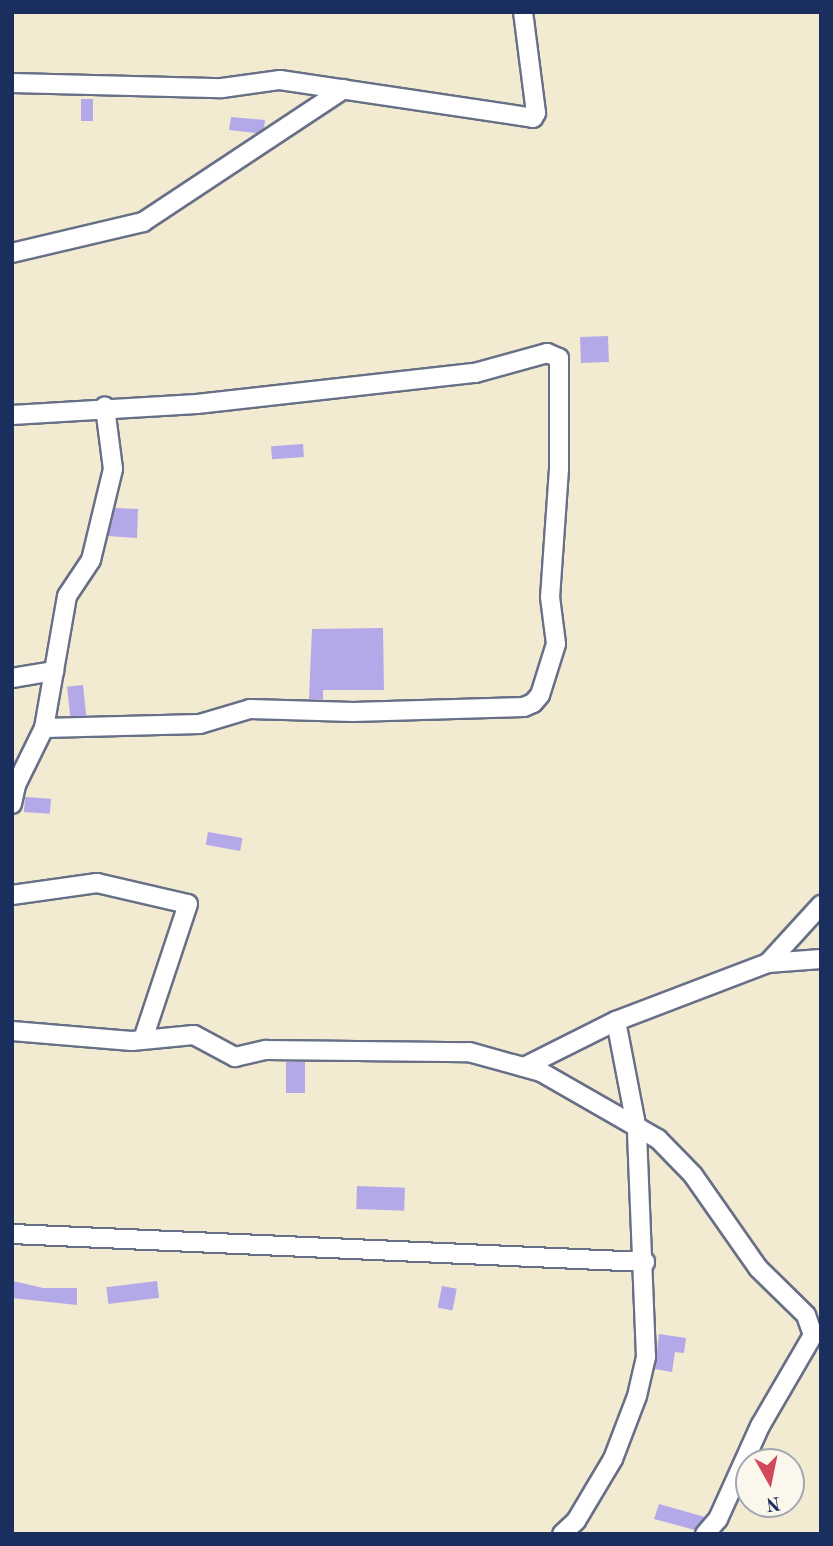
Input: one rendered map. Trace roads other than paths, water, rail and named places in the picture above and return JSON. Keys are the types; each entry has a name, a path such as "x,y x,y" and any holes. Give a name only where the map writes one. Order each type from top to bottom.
{"street":[{"path":"12,83 222,88 262,79 533,118 536,113 523,12"},
{"path":"12,253 39,250 155,216 344,89"},
{"path":"12,415 105,407 197,404 475,373 554,354 559,358 559,455 550,597 555,653 540,695 524,707 353,712 250,709 200,724 44,728"},
{"path":"12,804 16,785 44,728 67,596 91,560 113,469 105,407"},
{"path":"12,678 54,671"},
{"path":"12,895 97,883 188,904 144,1039"},
{"path":"524,1067 616,1021 751,972 768,963 821,905"},
{"path":"768,963 821,959"},
{"path":"562,1534 576,1521 613,1459 638,1396 646,1357 645,1262 637,1130 616,1021"},
{"path":"12,1031 144,1039 194,1035 235,1057 266,1050 469,1052 524,1067 598,1103 637,1130 658,1139 693,1175 758,1268 812,1326 809,1348 760,1426 718,1518 705,1534"},
{"path":"12,1234 645,1262"}]}
